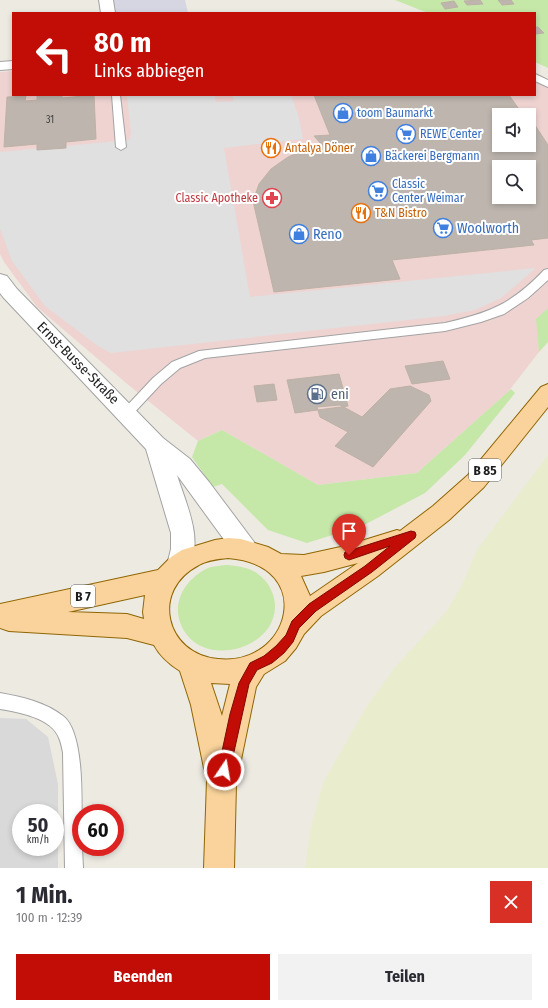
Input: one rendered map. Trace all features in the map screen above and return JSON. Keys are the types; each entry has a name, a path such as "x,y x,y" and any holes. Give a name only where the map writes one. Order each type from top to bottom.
{"main road":[{"name":"B 85","path":"296,625 312,608 369,569 411,535 441,514 476,481 548,392"},
{"name":"B 85","path":"277,564 296,566 313,565 362,552 411,535"},
{"path":"228,548 246,549 262,555 277,564 286,573 293,585 297,598 298,611 296,625 290,638 280,650 268,660 254,667 234,672 214,672 191,666 169,648 161,635 156,621 156,606 160,592 173,572 194,556 211,550 228,548"},
{"name":"B 7","path":"0,615 150,583 173,572"},
{"name":"B 7","path":"0,619 127,626 161,635"},
{"path":"191,666 198,681 208,713 221,784"},
{"path":"219,868 221,784 244,683 254,667"}],"street":[{"path":"106,0 108,12"},
{"path":"0,66 12,65"},
{"name":"Ernst-Busse-Straße","path":"0,280 10,293 100,387 127,412 156,445 185,468 208,497 235,537 246,549"},
{"name":"Ernst-Busse-Straße","path":"156,445 183,533 184,550 173,572"}],"lane":[{"path":"536,78 548,84"},
{"path":"116,96 120,147"},
{"path":"127,412 157,381 176,365 203,354 445,327 478,319 506,308 532,289 548,273"},
{"path":"0,701 28,706 58,722 67,734 71,753 74,868"}],"shaded area":[{"path":"114,0 185,0 188,12 115,12"},
{"path":"12,71 12,96 536,96 536,73 548,79 548,308 537,319 539,352 508,392 417,473 318,485 222,430 198,441 126,383 37,307 4,262 0,254 0,72"},
{"path":"127,96 215,96 216,102 234,101 232,96 291,96 299,118 303,139 224,148 250,297 536,268 501,298 475,310 444,316 111,353 98,346 45,306 12,261 0,229 0,152 129,140 131,133"},
{"path":"0,718 26,719 48,737 58,784 58,804 12,804 12,856 58,856 58,868 0,868"}],"green space":[{"path":"395,0 548,0 548,68 536,62 536,12 425,12"},
{"path":"548,308 548,342 539,352 536,319"},
{"path":"511,389 515,393 465,455 425,493 364,525 307,543 268,530 222,484 213,487 192,457 198,441 222,430 318,485 417,473"},
{"path":"548,455 548,868 305,868 310,832 323,783 365,709 396,666 446,612 462,585 477,550"},
{"path":"226,565 247,568 258,574 269,586 273,594 275,609 270,625 257,639 248,645 237,649 215,650 205,648 195,643 187,635 178,616 178,606 184,588 191,580 210,567"}],"building":[{"path":"480,0 483,4 467,5 464,1"},
{"path":"498,0 511,0 514,4 502,5"},
{"path":"454,1 458,7 445,9 441,3"},
{"path":"536,27 538,27 544,33 536,34"},
{"path":"26,96 25,101 37,100 37,96 62,96 62,98 94,96 96,139 66,142 66,148 37,150 37,144 4,147 7,97"},
{"name":"Classic Center Weimar","path":"314,96 510,96 518,108 492,108 492,152 536,152 536,127 548,145 548,238 531,240 534,245 392,260 400,279 274,292 253,201 259,184 271,169 288,157 322,145 314,136 330,135"},
{"path":"443,361 450,379 412,384 405,366"},
{"path":"339,374 348,406 295,413 287,380"},
{"path":"274,384 277,400 257,402 254,386"},
{"path":"410,386 429,395 431,401 373,467 335,446 348,432 320,417 317,407 340,405 362,417 390,389"}],"place":[{"name":"toom Baumarkt","path":"343,113"},
{"name":"REWE Center","path":"406,134"},
{"name":"Antalya Döner","path":"271,148"},
{"name":"Bäckerei Bergmann","path":"371,156"},
{"name":"Classic Center Weimar","path":"378,191"},
{"name":"Classic Apotheke","path":"272,198"},
{"name":"T&N Bistro","path":"361,213"},
{"name":"Woolworth","path":"443,228"},
{"name":"Reno","path":"299,234"},
{"name":"eni","path":"317,394"}],"route":[{"path":"224,770 244,683 254,667 268,660 280,650 290,638 296,625 312,608 369,569 411,535 349,555"}]}
